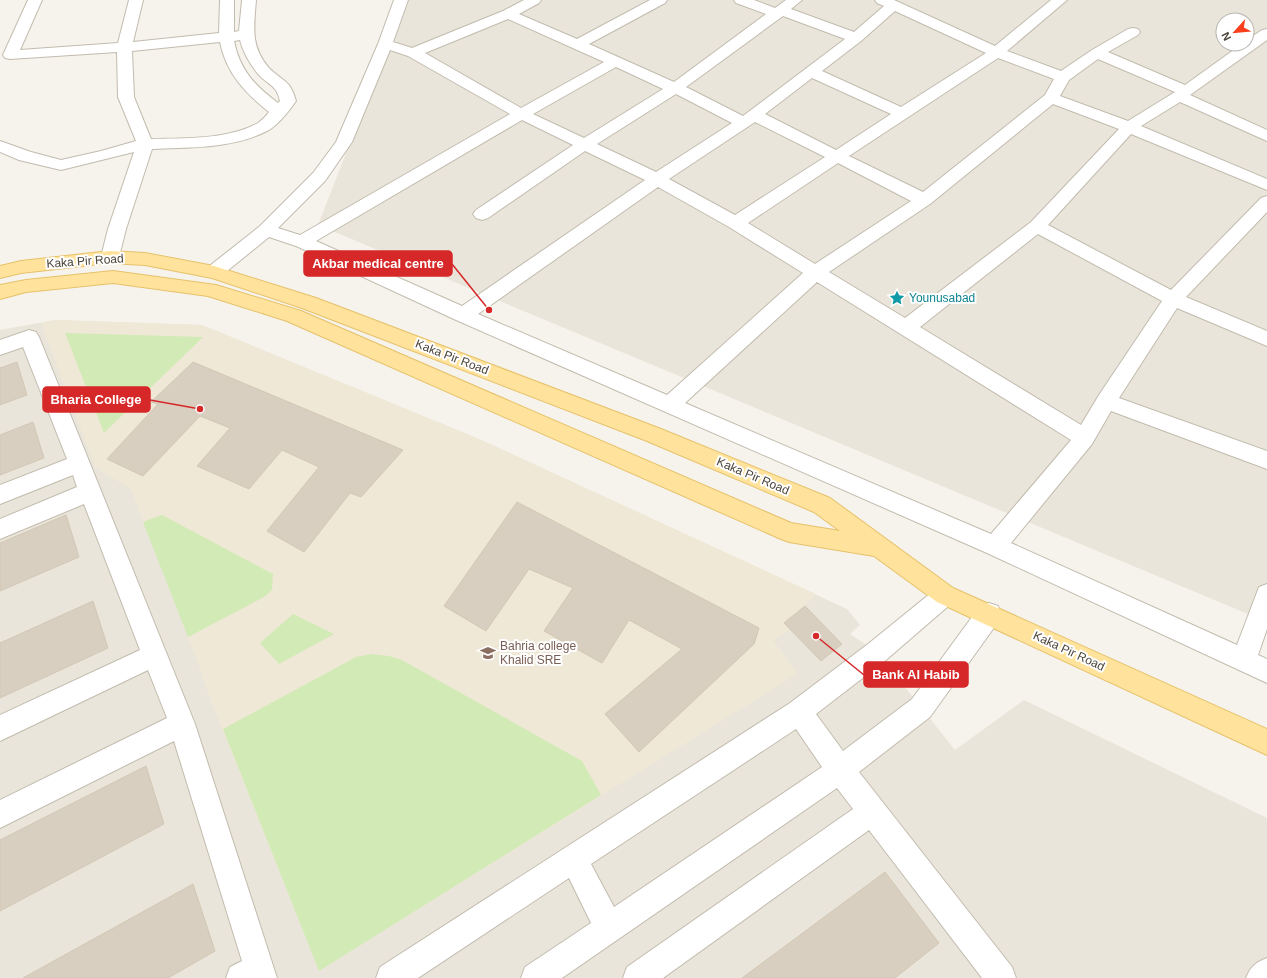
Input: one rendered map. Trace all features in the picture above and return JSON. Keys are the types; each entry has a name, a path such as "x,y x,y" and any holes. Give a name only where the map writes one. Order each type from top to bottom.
{"main road":[{"name":"Kaka Pir Road","path":"0,272 21,267 110,257 145,259 214,272 309,303 654,435 822,505 945,595 1267,742"},
{"name":"Kaka Pir Road","path":"0,292 26,286 113,277 209,290 294,316 789,532 880,547"},
{"path":"574,438 595,412"}],"street":[{"path":"35,0 10,55 124,47 246,35"},
{"path":"110,257 117,229 145,144 126,97 124,47 136,0"},
{"path":"227,0 226,38 230,58 243,80 258,96 279,112"},
{"path":"0,146 25,156 61,165 103,156 145,144 204,142 238,136 264,126 288,101 285,89 264,70 250,51 246,35 249,0"},
{"path":"214,272 266,230 318,177 344,142 385,44 401,0"},
{"path":"413,53 508,14 534,0"},
{"path":"577,44 660,0"},
{"path":"741,0 856,38"},
{"path":"482,214 585,144 675,88 780,13 795,0"},
{"path":"735,223 997,52 1060,0"},
{"path":"464,315 657,179 749,119 856,38 888,2 997,52 1063,77"},
{"path":"508,14 675,88 837,156 924,200"},
{"path":"669,405 816,273 924,200 1051,98 1063,77 1097,53 1133,32"},
{"path":"906,328 1037,226 1129,127 1183,93 1266,35"},
{"path":"385,44 413,53 521,114 657,179 735,223 1085,438"},
{"path":"1097,53 1183,93 1267,136"},
{"path":"302,242 521,114 616,62"},
{"path":"811,72 903,114"},
{"path":"1051,98 1129,127 1267,185"},
{"path":"995,546 1085,438 1106,401 1173,299 1267,202"},
{"path":"1037,226 1173,299 1267,339"},
{"path":"266,230 302,242 669,405 995,546 1267,671"},
{"path":"0,348 29,337 80,462 182,724 254,975"},
{"path":"1106,401 1267,460"},
{"path":"0,495 80,462"},
{"path":"0,529 91,491"},
{"path":"1244,660 1267,594"},
{"path":"391,978 798,712 877,652 945,595"},
{"path":"536,978 840,770 921,708 989,614"},
{"path":"0,728 155,654"},
{"path":"798,712 840,770 1001,978"},
{"path":"0,814 182,724"},
{"path":"638,978 873,811"},
{"path":"574,859 609,928"},
{"path":"1261,978 1267,972"}],"shaded area":[{"path":"406,0 1267,0 1267,622 318,225"},
{"path":"55,320 202,325 479,439 847,609 860,625 850,634 877,652 955,750 1024,700 1267,818 1267,978 0,978 0,330"},
{"name":"Bahria college Khalid SRE","path":"55,320 202,325 479,439 816,594 805,606 785,622 791,629 773,640 797,674 319,971 213,706 131,489 95,467 41,323"}],"green space":[{"path":"65,333 203,337 104,433"},
{"path":"162,515 273,574 272,590 264,597 188,637 143,522"},
{"path":"293,614 334,634 279,664 260,643"},
{"path":"372,654 389,656 402,660 582,761 601,795 319,971 223,729 356,657"}],"building":[{"path":"17,362 27,395 0,405 0,368"},
{"path":"193,362 403,450 361,497 350,493 304,552 267,531 319,467 282,450 249,489 197,466 230,428 200,416 143,476 107,459 158,404 151,402"},
{"path":"33,422 44,458 0,475 0,435"},
{"path":"517,502 759,628 754,644 639,752 605,714 682,649 629,620 602,663 544,631 573,588 529,569 486,631 444,606"},
{"path":"66,515 79,557 0,591 0,543"},
{"path":"93,601 108,648 0,698 0,643"},
{"path":"805,606 842,644 821,661 784,623"},
{"path":"146,766 164,824 0,911 0,840"},
{"path":"885,872 939,943 895,978 742,978"},
{"path":"193,884 215,951 168,978 23,978"}],"place":[{"name":"Younusabad","path":"897,298"},
{"name":"Akbar medical centre","path":"489,310"},
{"name":"Bharia College","path":"200,409"},
{"name":"Bank Al Habib","path":"816,636"},
{"name":"Bahria college Khalid SRE","path":"488,653"}]}
